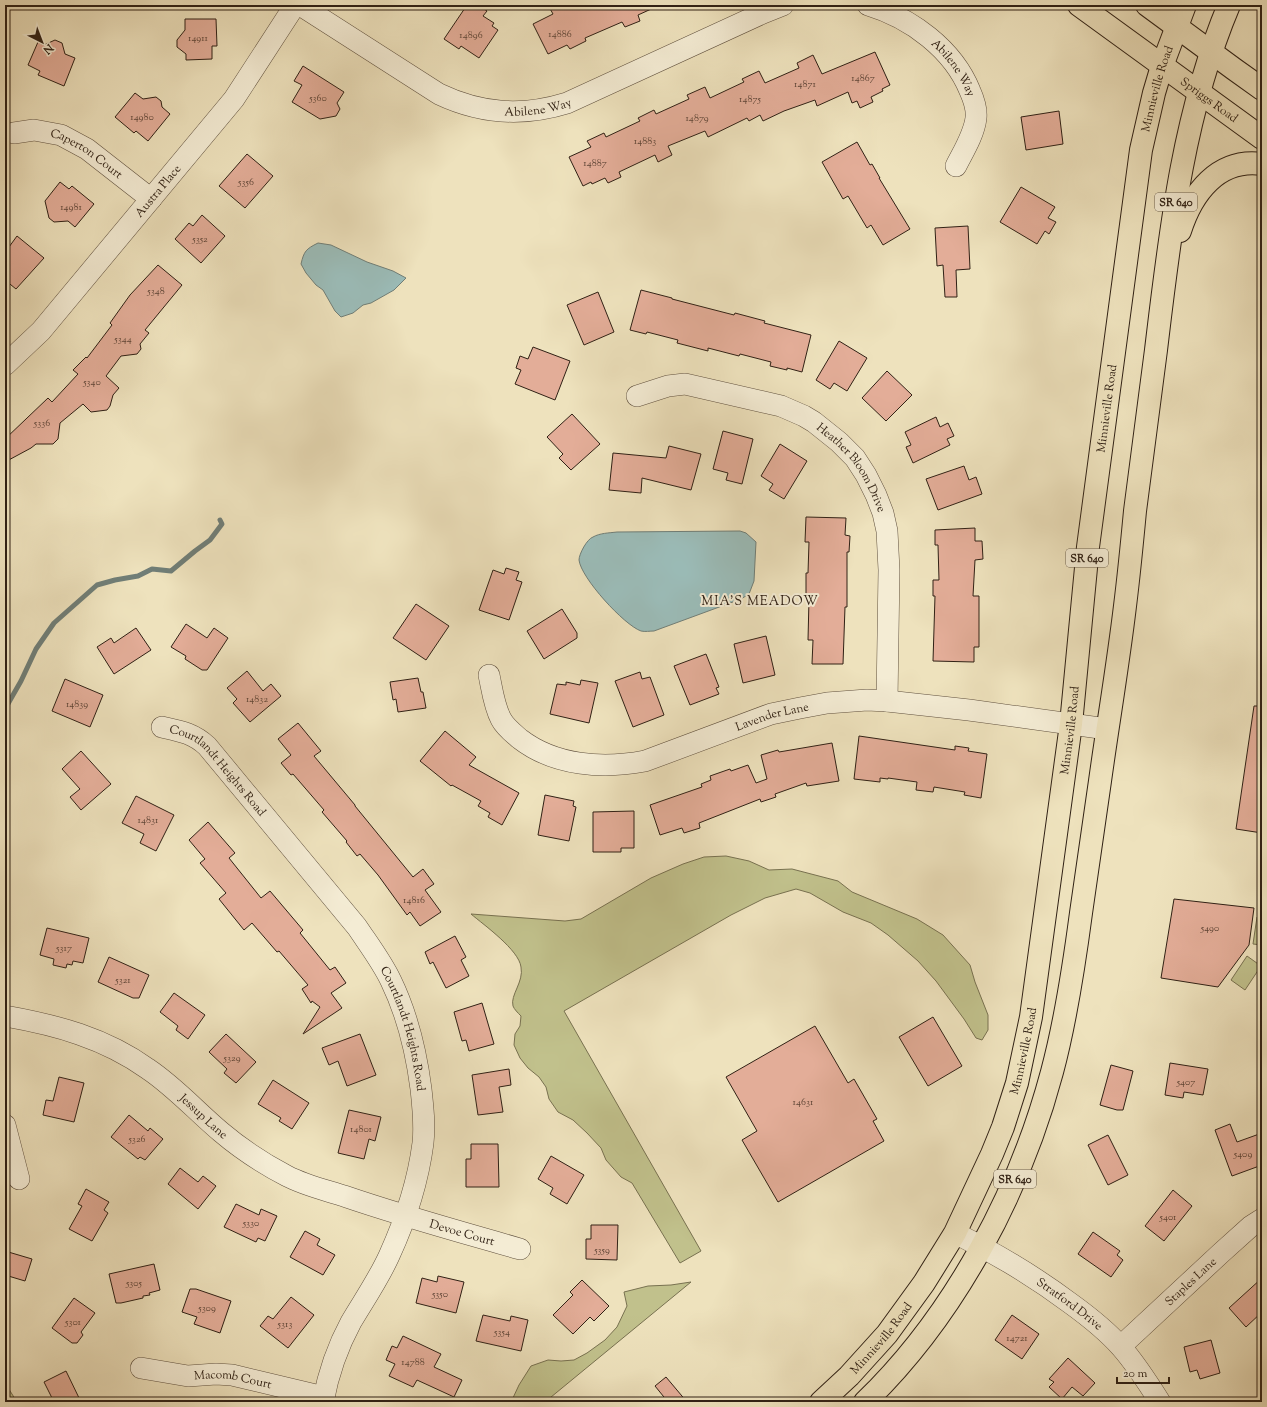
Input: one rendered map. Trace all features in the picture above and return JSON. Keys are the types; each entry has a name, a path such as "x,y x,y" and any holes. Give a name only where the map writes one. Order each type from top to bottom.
{"main road":[{"name":"Spriggs Road","path":"1079,5 1262,138"},
{"path":"1147,5 1262,89"},
{"name":"Minnieville Road","path":"821,1402 849,1376 887,1334 924,1283 955,1233 1003,1127 1022,1060 1031,1017 1040,960 1072,724 1088,547 1140,158 1154,93 1162,66 1185,5"},
{"name":"SR 640","path":"865,1402 907,1356 938,1318 982,1246 1018,1171 1035,1126 1053,1069 1070,990 1125,607 1135,513 1169,245 1184,155 1199,93 1211,53 1230,5"},
{"path":"1161,312 1171,263 1184,218 1197,193 1209,180 1224,169 1238,164 1262,164"}],"street":[{"name":"Austra Place","path":"5,365 41,331 234,99 295,5"},
{"name":"Abilene Way","path":"300,5 439,94 476,108 508,112 530,111 567,103 763,12 783,5"},
{"name":"Abilene Way","path":"868,5 901,18 923,32 933,40 951,60 968,85 974,102 976,118 970,136 956,166"},
{"name":"Caperton Court","path":"14,133 34,130 60,135 87,149 151,199"},
{"name":"Heather Bloom Drive","path":"637,396 668,386 685,384 781,406 814,422 839,442 855,458 876,495 883,513 887,531 889,570 887,700"},
{"name":"Lavender Lane","path":"489,675 494,701 500,718 515,735 551,756 564,760 594,764 629,764 645,761 746,722 771,714 827,703 867,700 887,700 1107,729"},
{"name":"Courtlandt Heights Road","path":"162,727 187,733 207,746 357,927 377,956 390,980 403,1010 413,1040 419,1073 424,1119 423,1142 414,1188 405,1216 389,1256 376,1283 342,1340 335,1359 324,1400"},
{"name":"Jessup Lane","path":"5,1016 56,1026 94,1040 130,1057 149,1069 222,1133 255,1158 288,1176 377,1208 405,1216"},
{"path":"5,1125 19,1179"},
{"name":"Devoe Court","path":"405,1216 520,1249"},
{"name":"Staples Lane","path":"1121,1346 1221,1253 1251,1226 1262,1219"},
{"name":"Stratford Drive","path":"955,1233 982,1246 1024,1271 1056,1292 1092,1319 1121,1346 1148,1381 1160,1402"},
{"name":"Macomb Court","path":"141,1368 188,1376 216,1374 232,1375 324,1400"}],"green space":[{"path":"726,856 749,861 769,870 792,869 838,881 852,892 917,919 943,935 970,965 988,1015 988,1030 982,1040 976,1038 936,981 918,961 888,935 871,923 843,912 810,893 796,889 765,898 731,915 564,1011 701,1251 680,1263 632,1183 621,1177 606,1160 601,1148 587,1133 573,1120 558,1112 549,1099 546,1087 539,1077 528,1068 520,1058 514,1045 515,1034 520,1026 521,1016 513,1006 513,997 521,978 521,967 519,960 500,938 471,914 565,921 581,919 651,878 683,864 704,857"},
{"path":"1257,917 1262,917 1262,945 1253,944"},
{"path":"1247,956 1261,966 1245,990 1231,980"},
{"path":"691,1282 545,1402 508,1402 512,1400 519,1385 531,1366 548,1360 574,1360 605,1340 617,1327 627,1306 624,1292 648,1286"},
{"path":"5,1383 17,1402 5,1402"}],"water":[{"path":"318,243 331,245 406,278 394,290 371,303 363,305 353,313 341,317 335,311 323,290 316,285 301,264 306,251"},
{"path":"740,531 746,533 756,542 754,581 749,594 741,599 654,631 641,631 624,620 614,611 587,578 579,560 579,557 588,541 593,537 602,534 617,532"}],"building":[{"path":"467,5 478,5 487,11 483,16 494,23 492,26 498,30 479,58 461,46 459,49 444,39"},
{"path":"548,5 660,5 638,15 640,21 625,27 622,22 585,38 586,41 570,49 567,45 548,54 533,24 553,14"},
{"path":"185,19 216,19 217,46 212,46 212,59 186,60 186,54 177,47 177,40 185,30"},
{"path":"55,40 62,43 65,54 75,58 64,86 38,75 40,71 28,65 38,42 44,45"},
{"path":"875,52 890,85 882,89 883,91 871,97 873,102 860,108 857,101 852,103 848,92 817,106 815,100 784,111 763,121 760,115 749,121 747,118 708,137 705,131 668,146 672,155 658,162 655,155 619,172 621,177 608,183 605,178 583,186 569,157 591,147 587,141 604,133 606,137 640,121 638,118 654,110 656,114 689,99 687,95 705,87 710,98 744,82 742,79 759,71 765,83 799,68 797,63 813,55 822,74"},
{"path":"303,66 344,92 337,103 340,109 336,116 320,119 292,102 302,85 294,81"},
{"path":"135,93 143,99 156,97 161,101 162,107 170,114 148,141 136,131 134,133 115,117"},
{"path":"1059,111 1063,144 1026,150 1021,117"},
{"path":"857,142 870,165 872,164 910,229 883,245 871,225 867,228 848,196 843,199 822,162"},
{"path":"247,154 273,176 245,208 219,186"},
{"path":"60,182 69,189 72,186 94,204 75,227 68,221 54,222 49,218 45,201"},
{"path":"1021,187 1055,207 1048,218 1056,222 1049,234 1045,231 1037,244 1000,222"},
{"path":"202,215 225,236 201,263 175,239 189,223 193,226"},
{"path":"968,226 970,269 956,270 957,297 945,297 943,265 937,266 935,228"},
{"path":"17,236 44,258 16,289 5,280 5,246 9,247"},
{"path":"158,265 182,285 145,330 149,333 140,344 141,349 137,354 121,356 106,376 119,388 113,395 110,406 107,410 91,412 83,404 60,423 58,439 53,444 36,444 5,462 5,439 48,398 52,402 78,374 73,370 86,357 87,358 112,325 110,323 130,295"},
{"path":"641,290 734,315 735,313 765,321 764,323 811,335 802,372 770,366 771,362 740,354 739,356 708,348 708,351 677,343 678,340 647,332 646,334 630,330"},
{"path":"598,292 614,332 584,345 567,305"},
{"path":"839,341 867,358 847,391 834,383 830,389 816,380"},
{"path":"533,347 570,361 555,400 515,384 521,370 516,368 520,356 528,359"},
{"path":"887,371 912,395 886,421 862,398"},
{"path":"572,414 600,444 571,470 559,458 563,454 547,437"},
{"path":"936,417 940,427 948,423 954,436 947,439 950,445 913,463 906,447 911,445 905,432"},
{"path":"723,431 753,439 742,484 726,480 728,473 713,469"},
{"path":"780,444 807,461 784,499 769,490 773,484 761,476"},
{"path":"669,446 701,454 691,490 642,478 641,493 609,490 613,453 666,458"},
{"path":"964,466 969,480 976,477 982,494 938,510 926,479"},
{"path":"806,517 846,518 845,535 850,536 849,552 847,552 847,607 845,607 843,664 812,664 813,640 808,640 809,599 806,599 806,573 808,573 809,542 805,542"},
{"path":"975,528 975,541 982,541 983,559 975,560 973,596 979,596 979,647 974,647 974,662 933,661 935,596 933,596 933,580 939,580 938,545 935,545 935,530"},
{"path":"506,568 519,572 516,580 522,582 509,620 479,610 493,570 504,574"},
{"path":"416,604 449,626 426,660 393,638"},
{"path":"562,609 577,633 577,638 544,659 527,631"},
{"path":"186,624 207,638 214,628 228,638 207,670 202,670 185,659 186,656 171,647"},
{"path":"136,628 151,650 114,674 97,647 111,638 114,643"},
{"path":"766,636 775,675 743,683 734,644"},
{"path":"706,654 719,687 716,688 719,694 690,705 674,666"},
{"path":"247,671 263,691 271,684 281,696 250,722 233,703 237,699 227,688"},
{"path":"640,672 642,679 650,677 664,715 633,727 615,681"},
{"path":"418,678 421,692 423,692 426,708 398,712 396,699 393,700 390,682"},
{"path":"65,679 103,695 90,727 52,711"},
{"path":"581,680 598,683 589,723 550,714 557,684 566,685 566,682 580,685"},
{"path":"1254,706 1262,706 1262,833 1236,829"},
{"path":"298,723 321,751 314,756 413,877 423,869 434,884 425,890 441,912 420,926 410,912 407,915 378,875 360,854 357,856 346,842 347,841 322,812 324,810 293,774 291,775 281,763 291,755 278,739"},
{"path":"445,731 476,757 469,765 519,793 502,825 488,817 490,813 478,806 481,801 452,785 451,786 420,761"},
{"path":"859,736 955,750 955,746 969,748 968,751 987,754 981,798 964,795 965,792 934,787 933,792 916,790 917,782 888,778 880,778 880,782 854,779"},
{"path":"832,743 839,781 807,786 806,783 775,794 776,797 761,802 760,799 699,823 700,828 684,833 682,828 660,835 650,805 702,787 701,784 711,780 710,776 748,765 756,783 767,779 761,755 778,750 779,752"},
{"path":"81,751 111,784 81,810 70,797 80,789 62,769"},
{"path":"545,795 574,801 573,806 576,807 569,841 538,835"},
{"path":"136,796 174,815 156,851 140,843 144,834 122,823"},
{"path":"634,811 634,848 621,848 621,852 593,852 593,812"},
{"path":"208,822 235,853 229,858 261,898 270,891 303,930 300,933 330,970 335,967 346,983 331,993 342,1008 303,1034 320,1007 312,1001 311,1003 302,989 308,985 279,951 277,952 252,923 244,930 219,899 226,893 200,863 205,859 189,840"},
{"path":"1174,899 1254,908 1249,945 1218,987 1161,978"},
{"path":"47,928 89,938 83,963 73,961 72,965 67,964 66,968 53,965 54,959 40,955"},
{"path":"455,936 466,957 461,960 469,976 446,988 433,962 430,964 425,952"},
{"path":"109,957 149,975 139,998 133,998 98,982"},
{"path":"174,993 205,1015 188,1039 176,1030 178,1026 160,1012"},
{"path":"482,1003 494,1044 469,1051 466,1040 462,1041 454,1012"},
{"path":"933,1017 962,1066 928,1086 899,1037"},
{"path":"815,1026 848,1083 854,1079 877,1119 873,1121 884,1141 778,1202 742,1140 757,1131 726,1077"},
{"path":"226,1034 256,1062 236,1083 224,1073 227,1069 209,1052"},
{"path":"360,1034 376,1075 347,1086 338,1061 329,1065 322,1048"},
{"path":"1170,1063 1208,1069 1203,1095 1184,1092 1183,1098 1165,1095"},
{"path":"1111,1065 1133,1071 1123,1110 1117,1110 1100,1105"},
{"path":"509,1069 511,1085 499,1087 503,1112 478,1115 472,1075"},
{"path":"59,1077 84,1083 74,1122 43,1115 46,1100 53,1101"},
{"path":"273,1080 309,1103 292,1129 279,1121 281,1118 258,1104"},
{"path":"349,1110 381,1117 375,1141 369,1139 364,1159 338,1153"},
{"path":"129,1115 148,1131 150,1128 163,1139 145,1160 140,1157 138,1159 111,1137"},
{"path":"1230,1124 1237,1142 1262,1133 1262,1165 1232,1176 1215,1130"},
{"path":"1108,1135 1128,1175 1108,1185 1088,1145"},
{"path":"471,1144 498,1144 499,1187 466,1187 466,1159 471,1159"},
{"path":"551,1156 584,1175 567,1204 550,1194 553,1188 538,1179"},
{"path":"180,1168 198,1182 203,1176 216,1186 198,1209 168,1184"},
{"path":"86,1189 109,1202 104,1210 108,1213 92,1241 69,1229 82,1206 78,1204"},
{"path":"1173,1190 1192,1206 1164,1241 1145,1226"},
{"path":"236,1204 259,1215 261,1209 277,1216 265,1241 258,1238 256,1242 224,1227"},
{"path":"591,1225 618,1225 617,1260 586,1259 586,1239 591,1239"},
{"path":"305,1231 320,1239 317,1245 335,1255 323,1275 290,1257"},
{"path":"1093,1232 1120,1251 1117,1255 1123,1260 1111,1277 1078,1254"},
{"path":"5,1251 32,1259 25,1281 5,1275"},
{"path":"154,1264 160,1290 149,1293 150,1295 143,1296 143,1298 116,1303 109,1274"},
{"path":"438,1276 464,1282 456,1313 416,1303 422,1278 437,1282"},
{"path":"1262,1278 1262,1312 1246,1327 1229,1308"},
{"path":"582,1280 609,1306 594,1321 590,1317 573,1334 553,1315 573,1295 570,1292"},
{"path":"190,1289 196,1289 231,1301 220,1333 194,1324 197,1317 182,1312"},
{"path":"291,1297 314,1315 288,1348 260,1326 268,1316 273,1319"},
{"path":"74,1298 95,1313 81,1332 83,1335 77,1343 72,1343 52,1328"},
{"path":"483,1315 510,1321 511,1316 528,1320 521,1351 476,1341"},
{"path":"1012,1315 1039,1334 1022,1359 995,1340"},
{"path":"403,1336 441,1354 434,1367 462,1380 454,1397 417,1380 413,1387 389,1376 395,1364 386,1360 392,1346 397,1348"},
{"path":"1211,1340 1220,1373 1200,1379 1197,1370 1190,1372 1184,1347"},
{"path":"1068,1358 1095,1383 1083,1396 1072,1387 1062,1399 1049,1387 1054,1382 1049,1379"},
{"path":"66,1371 81,1402 54,1402 44,1382"},
{"path":"666,1377 687,1402 668,1402 655,1386"}],"waterway":[{"path":"5,709 21,681 36,649 54,623 97,585 138,576 152,569 171,571 210,540 222,524 220,520"}],"district":[{"name":"MIA'S MEADOW","path":"760,600"}]}
